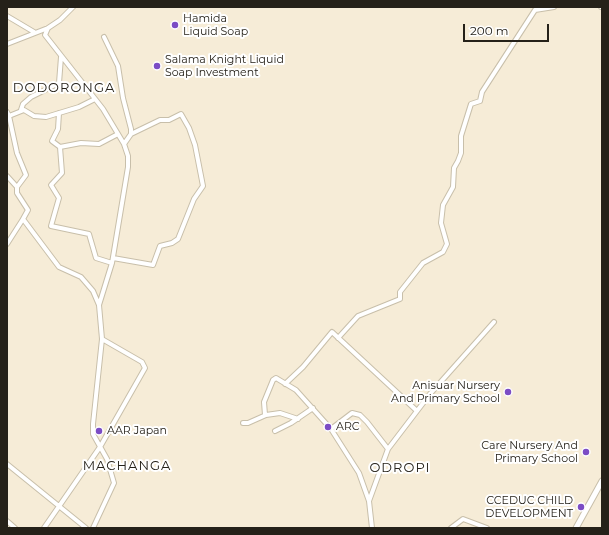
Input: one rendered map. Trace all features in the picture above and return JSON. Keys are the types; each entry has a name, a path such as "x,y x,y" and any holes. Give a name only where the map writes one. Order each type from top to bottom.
{"main road":[{"path":"576,528 602,481"}],"street":[{"path":"7,44 48,28 60,20 73,7"},
{"path":"338,338 358,316 400,299 400,292 422,263 443,252 447,244 441,224 443,205 453,187 454,168 461,153 461,136 471,104 480,101 482,92 535,10 554,7"},
{"path":"7,16 35,32 45,35 95,99 124,144 128,156 128,167 113,261 99,305"},
{"path":"45,35 48,28"},
{"path":"104,37 118,66 123,98 132,129 124,144"},
{"path":"21,110 23,104 30,96 58,83 61,57"},
{"path":"7,244 28,210 17,193 17,187 26,174 17,153 8,114 21,110 40,117 59,113 95,99"},
{"path":"59,113 58,129 52,141 60,147 63,171 51,185 59,198 51,225 58,229 89,234 96,258 153,265 160,246 172,243 178,239 194,199 203,186 195,145 189,128 181,114 169,120 160,120 138,132 130,134"},
{"path":"60,147 81,143 99,144 118,134"},
{"path":"7,176 17,187"},
{"path":"23,219 59,267 81,277 93,291 99,305 102,339 93,434 107,459 114,483 93,528"},
{"path":"369,501 388,449 417,411 494,322"},
{"path":"285,384 303,367 332,332 417,411"},
{"path":"44,528 100,447 145,368 142,362 102,339"},
{"path":"265,415 264,402 276,378 296,390 331,429 359,473 369,501 372,528"},
{"path":"275,431 298,419 312,408"},
{"path":"242,423 265,415 280,413 298,419"},
{"path":"331,429 348,416 357,414 368,422 388,449"},
{"path":"7,464 86,528"},
{"path":"451,528 463,520 487,528"},
{"path":"7,521 15,528"}],"place":[{"name":"Hamida Liquid Soap","path":"175,25"},
{"name":"Salama Knight Liquid Soap Investment","path":"157,66"},
{"name":"Anisuar Nursery And Primary School","path":"508,392"},
{"name":"ARC","path":"328,427"},
{"name":"AAR Japan","path":"99,431"},
{"name":"Care Nursery And Primary School","path":"586,452"},
{"name":"CCEDUC CHILD DEVELOPMENT","path":"581,507"}],"district":[{"name":"DODORONGA","path":"64,88"},
{"name":"MACHANGA","path":"127,466"},
{"name":"ODROPI","path":"400,468"}]}
